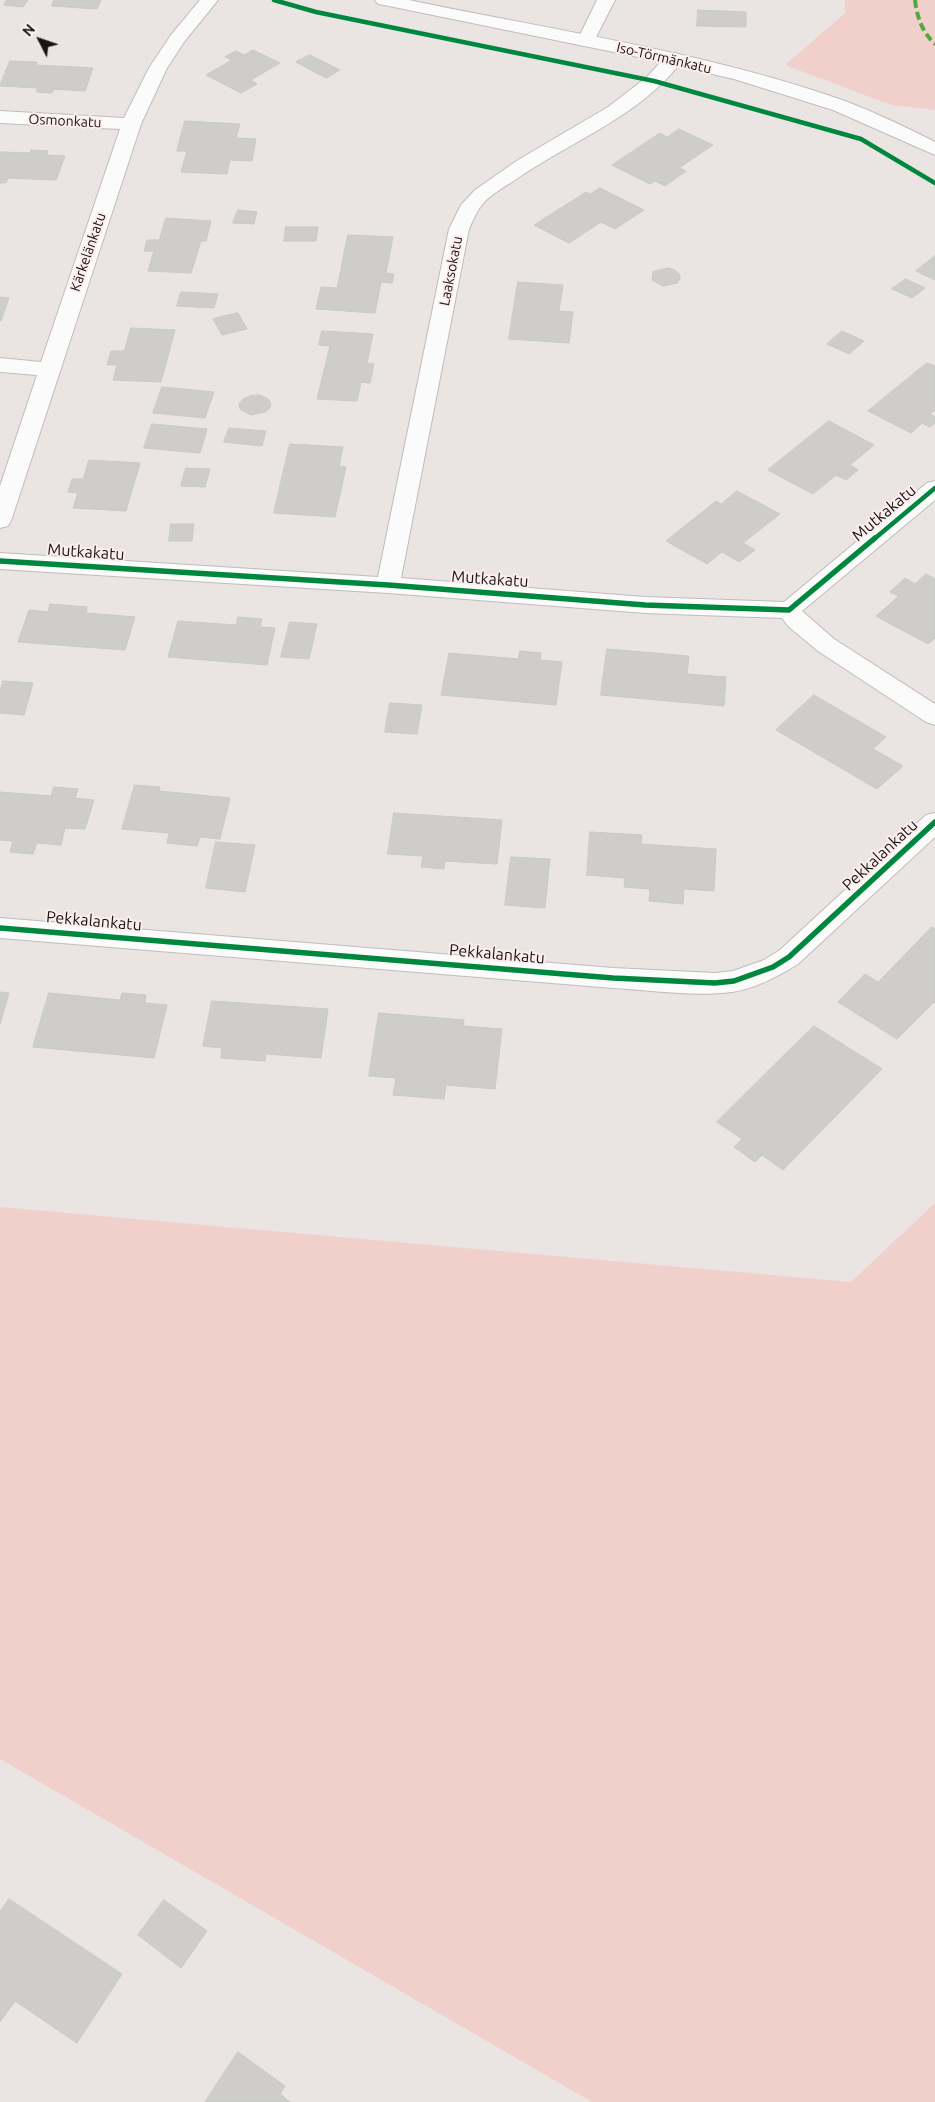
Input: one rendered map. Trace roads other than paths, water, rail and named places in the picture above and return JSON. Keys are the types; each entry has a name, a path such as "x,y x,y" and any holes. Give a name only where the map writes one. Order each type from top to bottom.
{"street":[{"name":"Kärkelänkatu","path":"0,521 48,369 131,124 158,68 177,40 209,0"},
{"name":"Iso-Törmänkatu","path":"384,0 674,59 786,88 848,108 896,128 935,149"},
{"path":"586,41 606,0"},
{"name":"Laaksokatu","path":"388,585 459,229 464,216 470,206 482,194 525,164 615,111 654,82 674,59"},
{"name":"Osmonkatu","path":"0,117 131,124"},
{"path":"0,365 48,369"},
{"name":"Mutkakatu","path":"0,561 388,585 644,605 789,610 935,488"},
{"path":"789,610 797,621 826,645 935,716"},
{"name":"Pekkalankatu","path":"0,928 614,978 715,984 754,975 773,967 789,957 935,822"}]}
